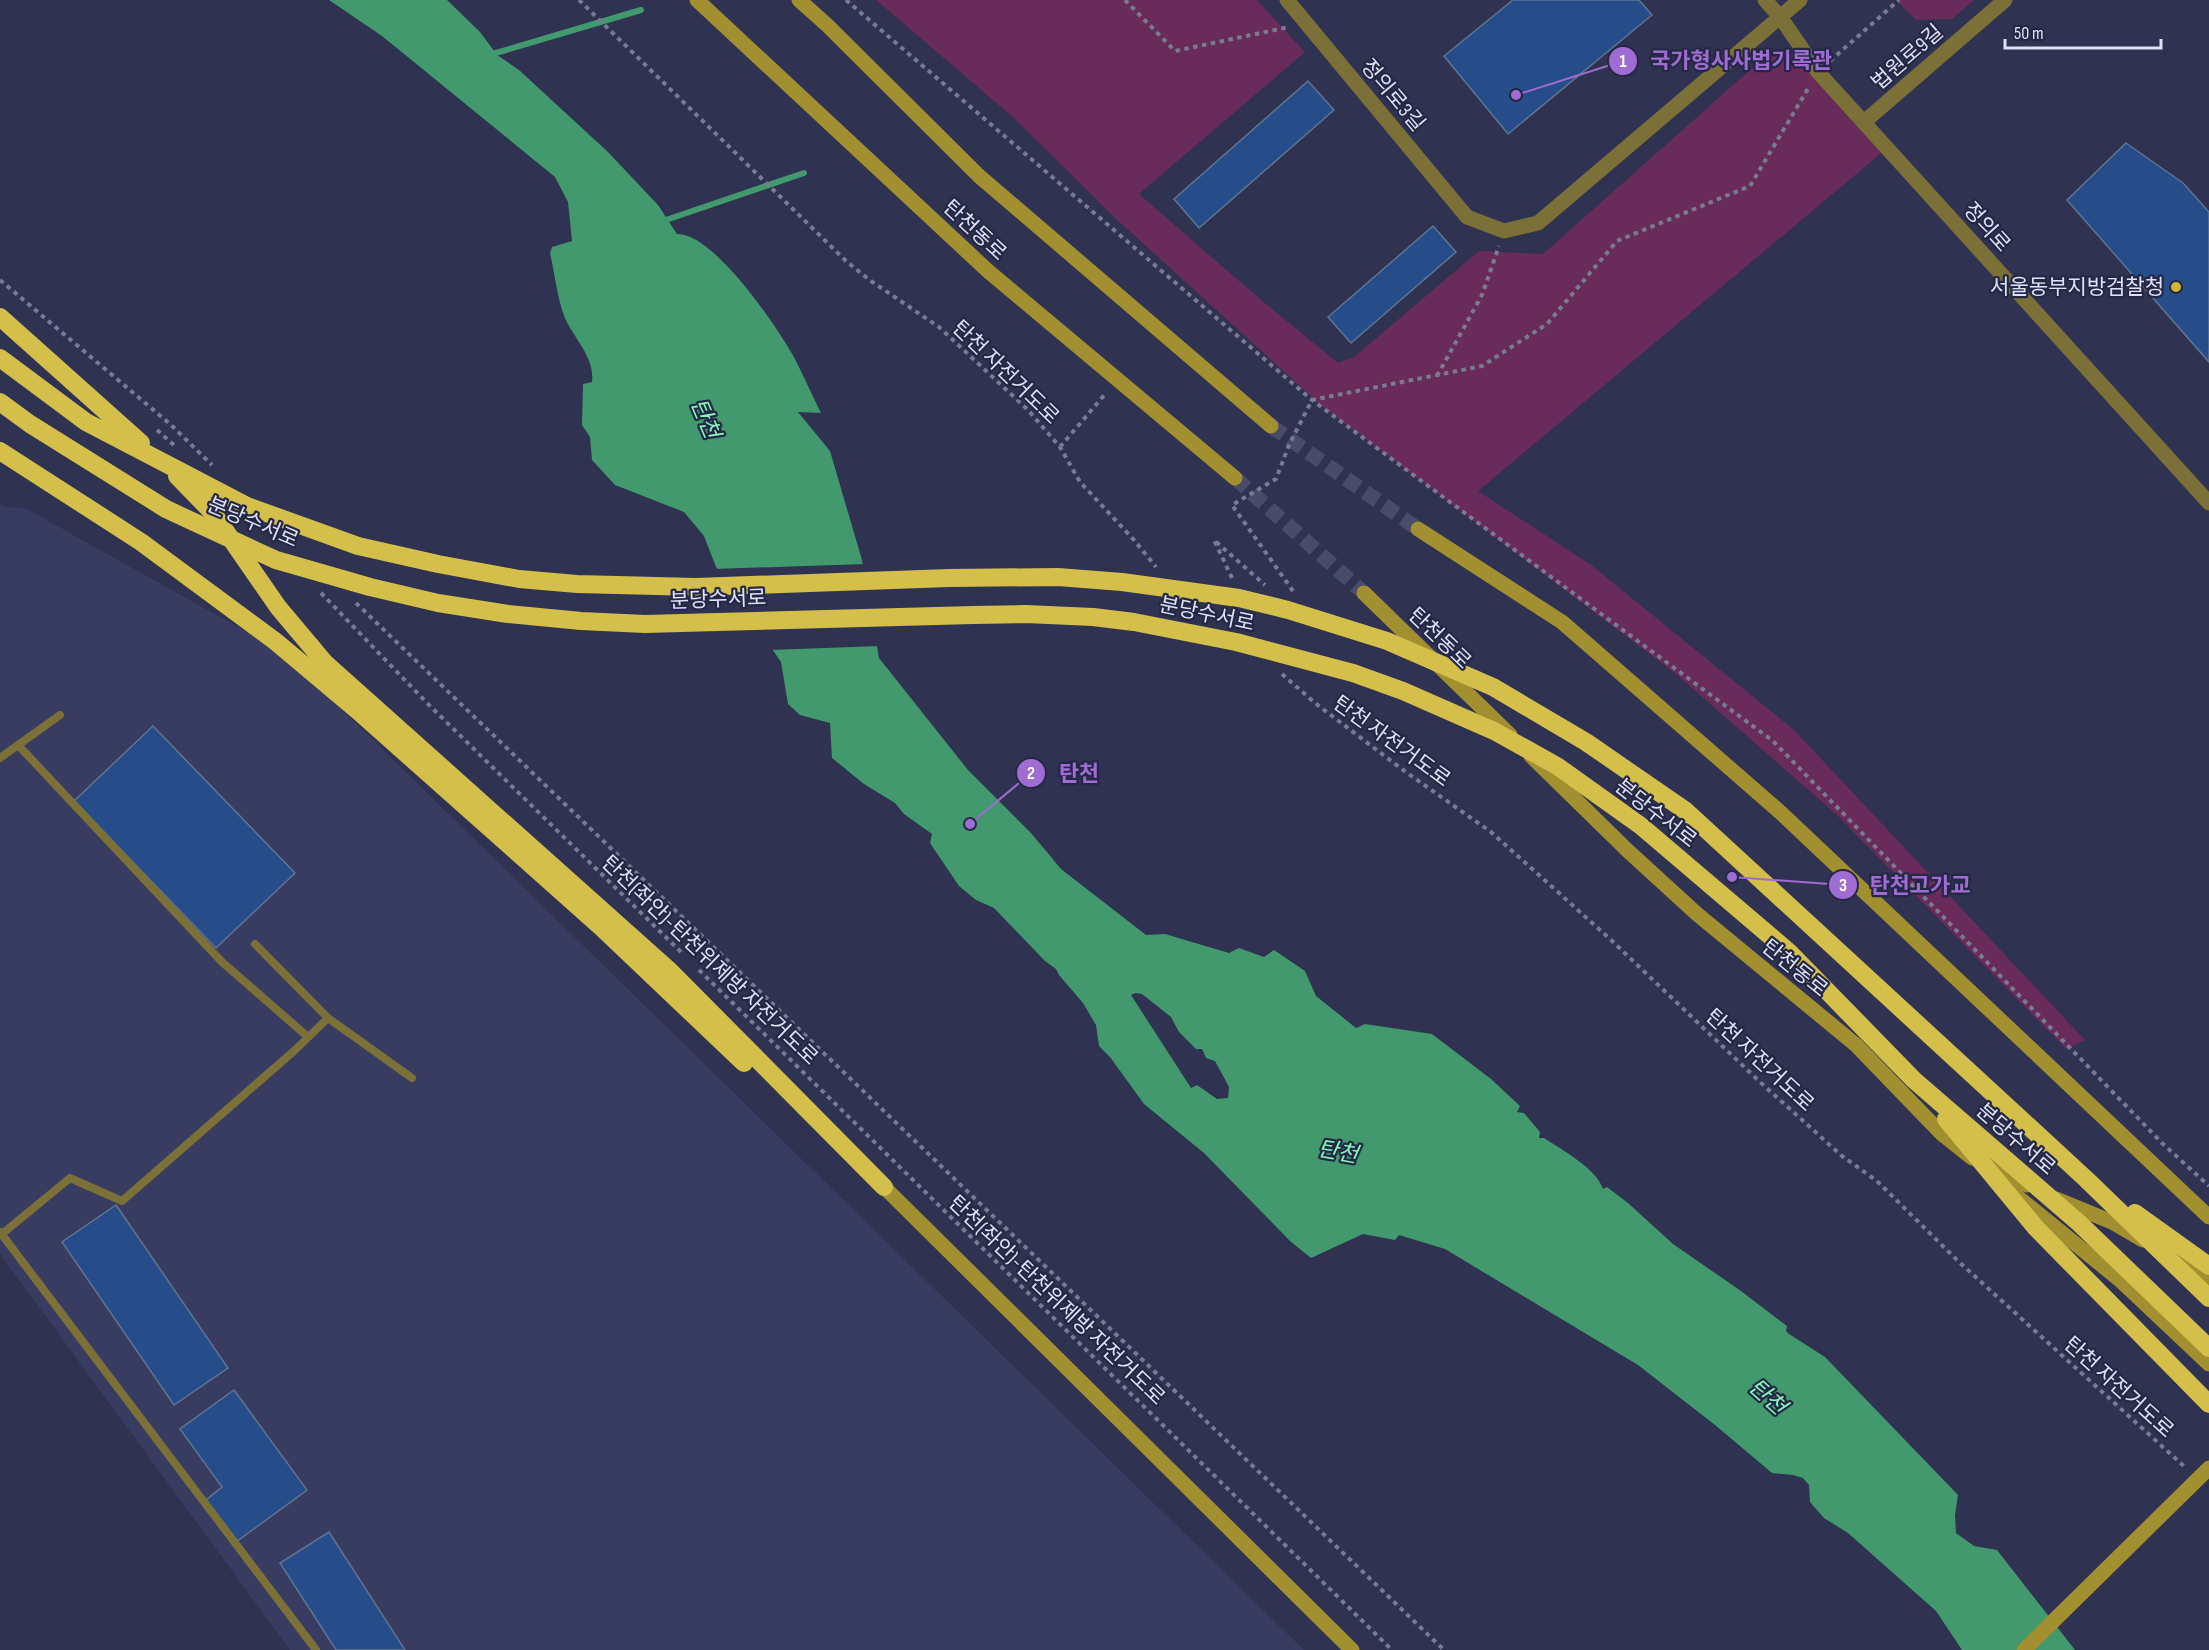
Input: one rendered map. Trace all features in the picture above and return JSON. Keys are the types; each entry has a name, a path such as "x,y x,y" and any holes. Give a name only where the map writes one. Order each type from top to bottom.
{"highway":[{"path":"0,317 183,482 205,505 278,607 325,663 671,972 884,1187"},
{"name":"분당수서로","path":"0,358 86,422 247,506 358,546 438,564 519,579 577,584 696,587 1047,577 1122,582 1239,598 1288,610 1387,641 1493,687 1586,742 1686,810 2086,1179 2209,1298"},
{"name":"분당수서로","path":"0,402 30,424 166,509 276,560 370,587 438,603 508,614 645,624 1026,614 1093,617 1134,622 1236,642 1373,680 1494,731 1557,766 1641,826 1789,952 1914,1080 2079,1223 2209,1348"},
{"path":"0,451 141,542 275,641 357,710 601,927 852,1165 884,1187"},
{"path":"1914,1080 2036,1228 2209,1404"},
{"path":"2086,1179 2209,1266"}],"street":[{"name":"탄천동로","path":"697,0 988,272 1235,478"},
{"path":"799,0 828,25 979,176 1271,426"},
{"name":"정의로3길","path":"1287,0 1467,217 1504,231"},
{"name":"정의로","path":"1765,0 1781,18 1818,72 2209,503"},
{"path":"1504,231 1538,223 1800,0"},
{"name":"법원로9길","path":"1864,122 2005,0"},
{"path":"1418,529 1562,622 1772,804 2209,1217"},
{"name":"탄천동로","path":"1364,593 1627,850 1706,922 1856,1045 1942,1134 2121,1281 2209,1364"},
{"path":"1942,1134 2035,1190 2112,1222 2183,1262 2209,1284"},
{"path":"884,1187 1352,1650"},
{"path":"2024,1650 2209,1468"}],"lane":[{"path":"0,758 60,715"},
{"path":"18,745 222,962 308,1037"},
{"path":"255,944 328,1018 412,1078"},
{"path":"316,1650 1,1233 70,1178 122,1201 328,1018"}],"path":[{"name":"탄천 자전거도로","path":"579,0 846,261 871,281 939,327 1028,410 1060,447 1080,482 1134,540 1160,572"},
{"path":"846,0 1312,400 1773,741 2163,1144 2209,1186"},
{"path":"1125,0 1175,51 1307,23"},
{"path":"1312,400 1482,366 1547,324 1617,241 1750,186 1818,72 1899,0"},
{"path":"1437,376 1482,295 1504,231"},
{"path":"0,280 170,424 212,465"},
{"path":"1060,447 1117,380"},
{"path":"1232,505 1276,479 1289,445 1312,400"},
{"path":"150,425 177,447"},
{"name":"탄천(좌안)-탄천위제방 자전거도로","path":"319,591 426,702 690,962"},
{"path":"348,596 1444,1650"},
{"name":"탄천 자전거도로","path":"1281,673 1315,703 1403,770 1491,832 1609,938 1760,1082 1842,1156 1877,1181 1958,1261 2191,1472"},
{"name":"탄천(좌안)-탄천위제방 자전거도로","path":"699,970 1392,1650"}],"shaded area":[{"path":"876,0 1257,0 1305,52 1139,194 1338,363 1354,357 1479,251 1543,254 1769,53 1803,54 1885,150 1478,491 1591,565 1794,730 2085,1040 2066,1049 1837,815 1676,674 1322,406 1114,217 1015,119"},
{"path":"1896,0 1974,0 1952,19 1916,20"},
{"path":"0,502 6,507 25,508 283,652 1304,1650 290,1650 0,1254"}],"water":[{"name":"탄천","path":"329,0 447,0 480,32 497,55 519,70 608,152 658,205 677,234 692,238 709,249 744,284 787,345 821,413 798,412 830,451 862,560 879,658 968,770 1031,833 1061,869 1146,935 1165,934 1229,953 1239,948 1264,957 1274,950 1305,971 1316,996 1356,1028 1365,1024 1432,1034 1491,1079 1520,1106 1517,1112 1524,1113 1540,1132 1539,1138 1544,1138 1578,1160 1593,1174 1603,1189 1607,1187 1673,1244 1787,1326 1786,1331 1789,1334 1825,1357 1958,1495 1955,1515 1956,1533 1974,1546 1997,1550 2075,1650 1962,1650 1936,1611 1848,1533 1824,1518 1810,1502 1809,1485 1803,1478 1772,1473 1638,1365 1445,1249 1399,1235 1395,1240 1363,1234 1311,1258 1290,1241 1204,1153 1144,1104 1110,1057 1099,1046 1096,1025 1083,1003 1056,969 1045,961 994,908 976,900 959,886 930,843 932,834 904,814 895,803 864,784 832,758 830,723 800,715 788,704 781,662 716,567 704,536 684,512 615,485 592,460 590,437 582,425 583,384 592,382 592,373 587,356 562,310 550,253 552,247 572,241 568,202 555,177 382,36","holes":["1142,994 1171,1017 1179,1032 1196,1049 1202,1049 1206,1058 1215,1061 1229,1087 1228,1098 1217,1099 1197,1085 1191,1088 1131,995"]}],"pier":[{"path":"865,564 880,646 770,650 713,569"}],"building":[{"path":"1513,0 1639,0 1652,15 1508,134 1444,56"},
{"path":"1308,81 1334,110 1199,228 1174,199"},
{"name":"서울동부지방검찰청","path":"2126,143 2183,183 2209,212 2209,362 2067,200"},
{"path":"1433,226 1456,252 1351,343 1328,317"},
{"path":"153,726 295,873 216,948 74,801"},
{"path":"116,1205 228,1368 174,1405 62,1242"},
{"path":"234,1390 307,1490 236,1542 206,1500 222,1487 180,1429"},
{"path":"329,1532 405,1650 336,1650 280,1563"}],"waterway":[{"path":"489,55 641,10"},
{"path":"660,222 804,173"}],"tunnel":[{"path":"1271,426 1418,529"},
{"path":"1235,478 1364,593"}],"place":[{"name":"국가형사사법기록관","path":"1516,95"},
{"name":"서울동부지방검찰청","path":"2176,287"},
{"name":"탄천","path":"970,824"},
{"name":"탄천고가교","path":"1732,877"}]}
